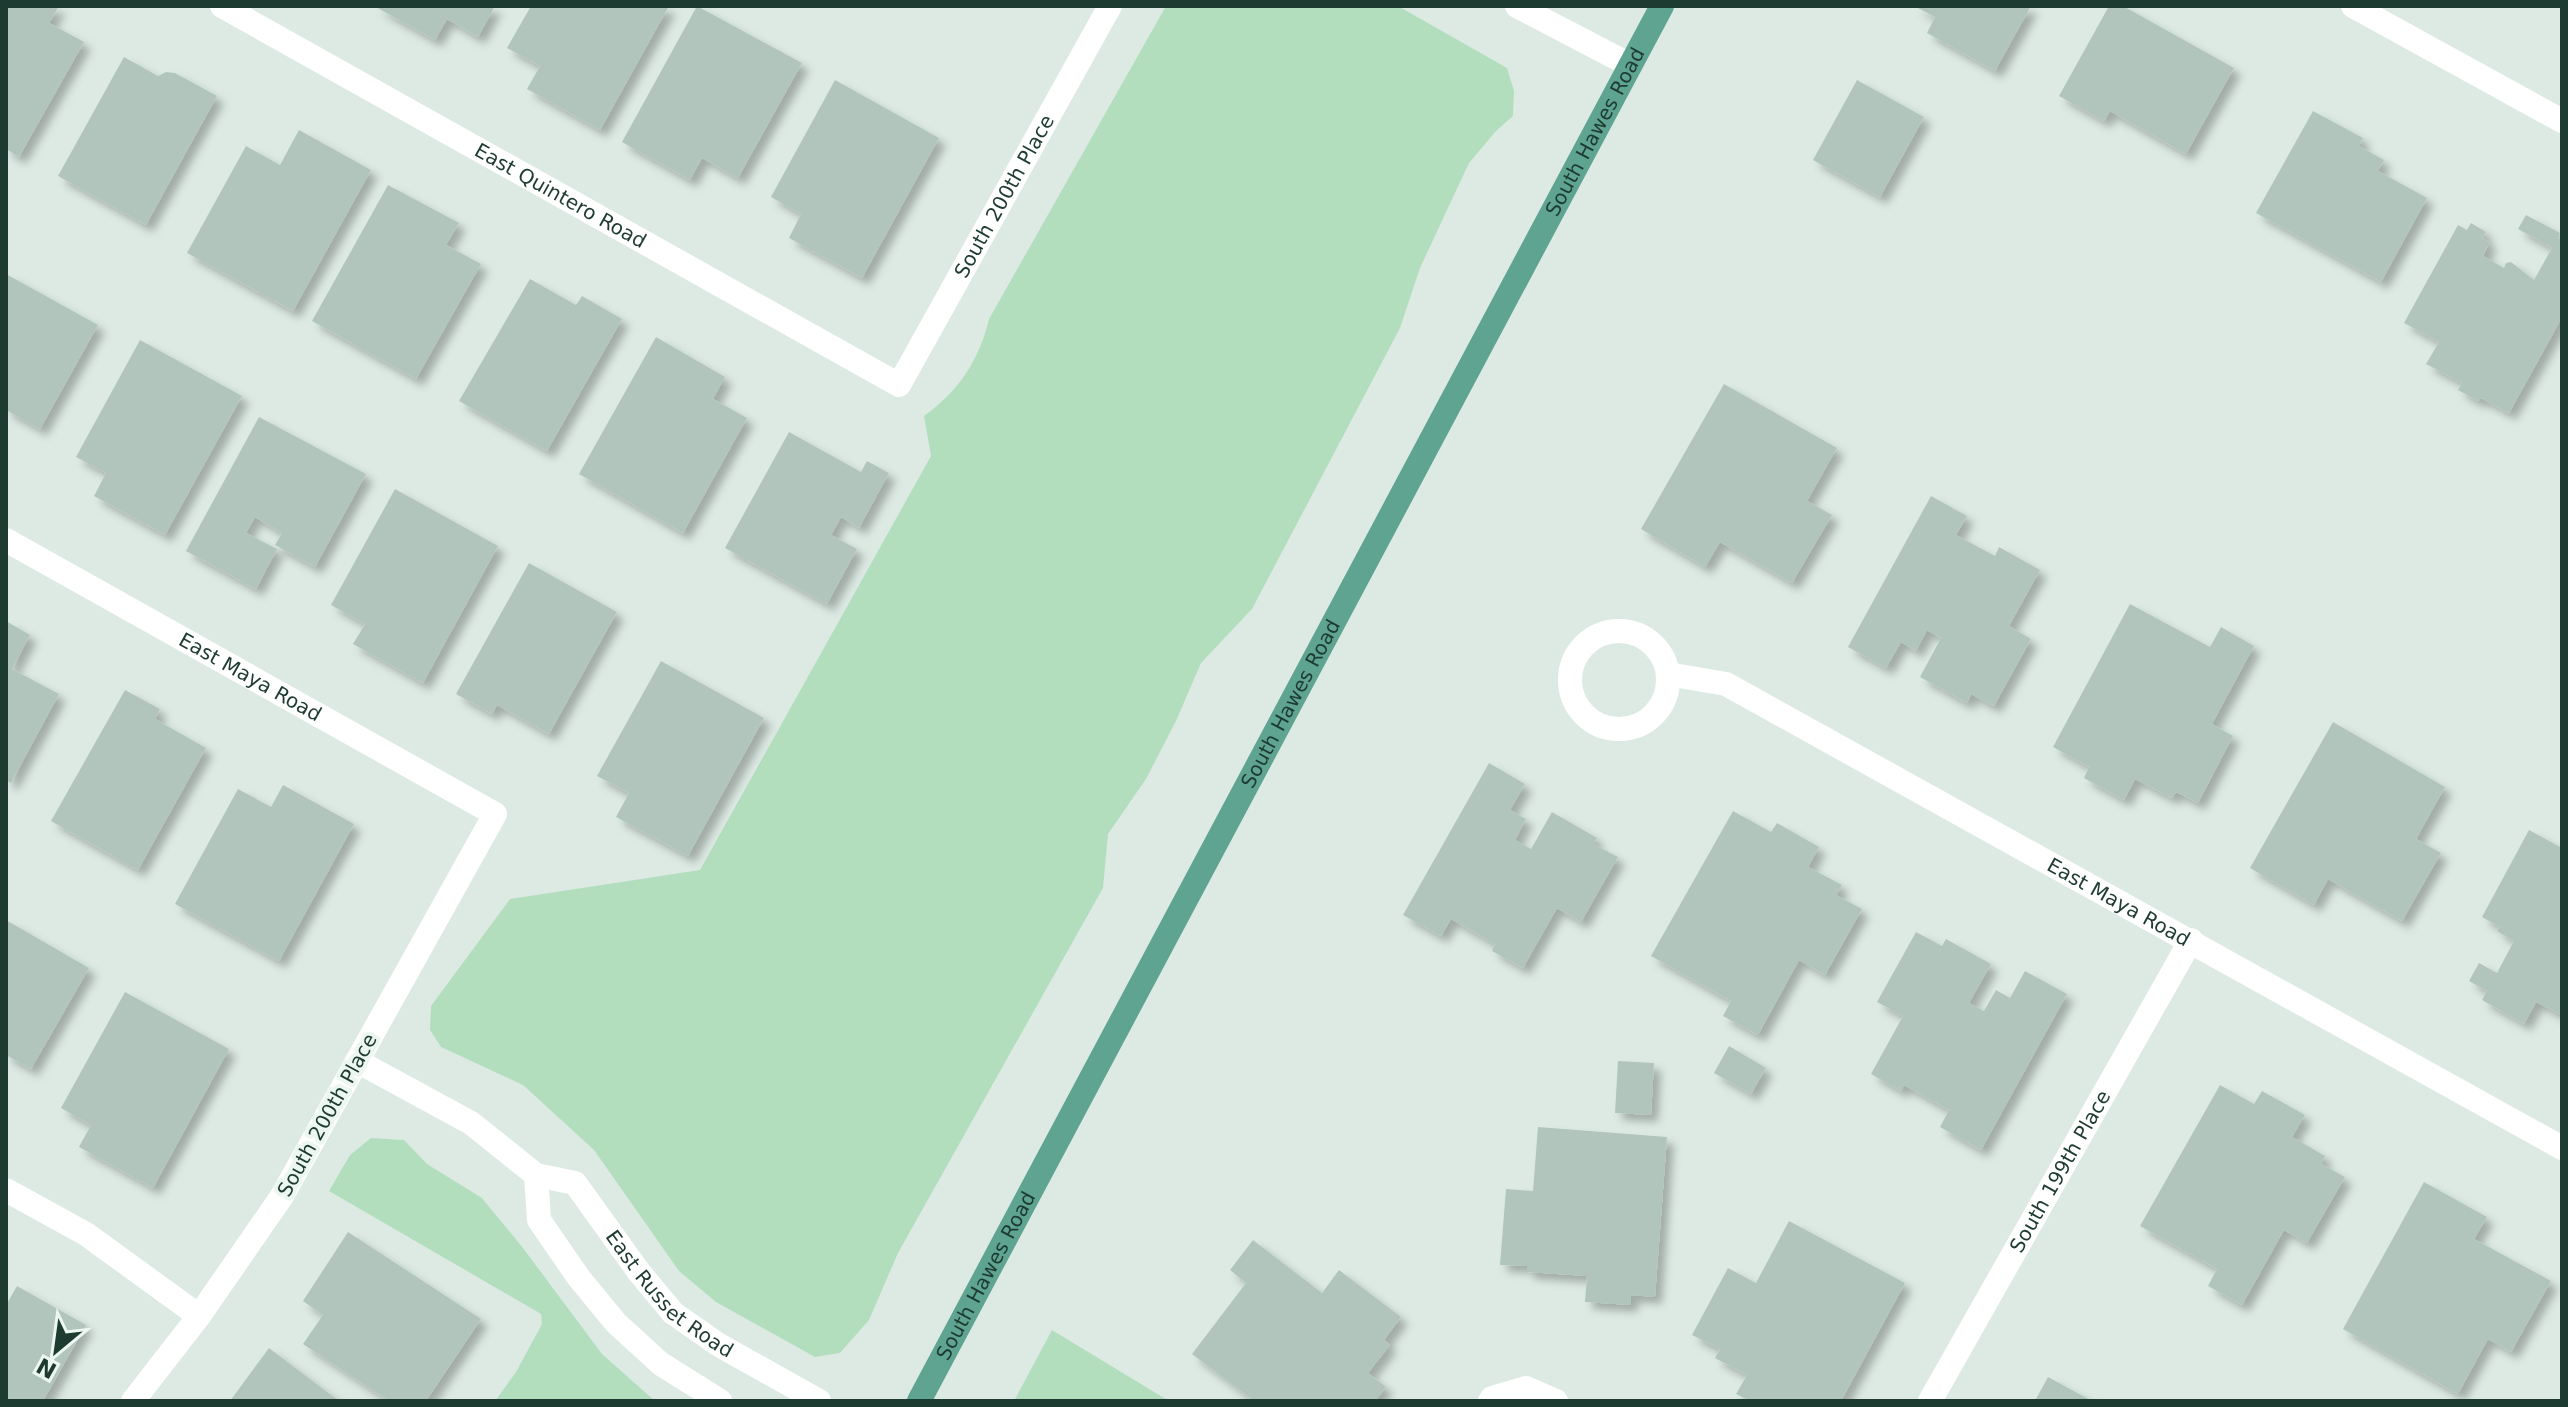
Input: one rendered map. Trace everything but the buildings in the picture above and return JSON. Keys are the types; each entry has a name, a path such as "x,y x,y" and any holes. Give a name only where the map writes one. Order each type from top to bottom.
{"main road":[{"name":"South Hawes Road","path":"919,1401 1662,6"}],"street":[{"name":"East Quintero Road","path":"222,6 899,385"},
{"name":"South 200th Place","path":"899,385 1110,6"},
{"path":"1517,6 1630,65"},
{"path":"2353,6 2562,121"},
{"name":"East Maya Road","path":"6,540 495,814"},
{"path":"1613,632 1628,632 1655,647 1664,660 1668,674 1667,691 1661,707 1649,719 1634,727 1617,730 1601,726 1586,717 1576,704 1570,688 1576,656 1598,636 1613,632"},
{"name":"East Maya Road","path":"1668,674 1726,684 2562,1148"},
{"name":"South 200th Place","path":"133,1401 199,1316 282,1196 495,814"},
{"name":"South 199th Place","path":"1930,1401 2191,940"},
{"name":"East Russet Road","path":"357,1061 471,1123 536,1175 575,1183 639,1272 673,1313 719,1345 819,1401"},
{"path":"536,1175 539,1220 606,1312 661,1364 720,1401"},
{"path":"6,1190 86,1234 199,1316"},
{"path":"1491,1400 1526,1388 1556,1401"}],"green space":[{"path":"1166,6 1398,6 1507,68 1514,91 1513,116 1469,163 1420,268 1400,328 1252,609 1201,663 1146,779 1108,834 1103,888 898,1253 869,1320 840,1353 815,1357 716,1302 679,1271 594,1150 523,1085 441,1047 430,1030 431,1006 510,899 700,870 931,456 924,416 948,396 966,374 980,348 989,319"},
{"path":"371,1138 404,1140 427,1164 482,1198 602,1354 655,1401 495,1401 516,1372 542,1324 541,1314 329,1191 350,1155"},
{"path":"1052,1330 1169,1401 1014,1401"}]}
